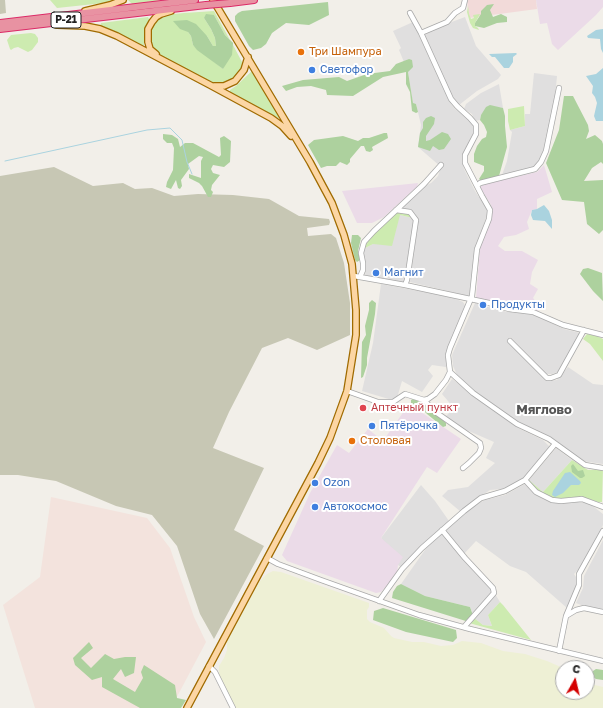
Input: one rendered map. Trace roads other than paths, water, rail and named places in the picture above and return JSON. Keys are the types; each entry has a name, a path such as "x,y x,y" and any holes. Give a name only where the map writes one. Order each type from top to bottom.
{"highway":[{"name":"Р-21","path":"0,23 195,0"},
{"name":"Р-21","path":"0,29 254,0"}],"main road":[{"path":"69,14 110,5 123,0"},
{"path":"187,708 324,450 347,391 356,335 354,276 349,251 337,214 326,190 213,0"},
{"path":"161,58 151,50 148,42 148,29 153,20 161,14 167,12 206,5"},
{"path":"21,26 34,27 70,24 94,28 116,36 210,84 278,123 301,147"},
{"path":"210,84 218,87 235,81 244,70 248,57"}],"street":[{"path":"421,33 447,22 455,13 463,8 465,0"},
{"path":"410,13 421,33 451,99 476,124 476,134 465,155 465,163 490,210 477,249 472,296 450,348 448,361 450,372 473,393 516,424 549,439 585,465 603,468"},
{"path":"476,186 480,183 535,169 541,162 547,145 559,88"},
{"path":"360,277 363,263 362,248 364,242 424,184 441,165"},
{"path":"396,210 410,212 416,220 405,285"},
{"path":"354,276 405,285 509,309 538,314 557,322 584,330 594,331 603,335"},
{"path":"510,341 547,378 551,378 559,375 584,330"},
{"path":"424,400 430,398 440,389 450,372"},
{"path":"347,391 378,402 392,402 405,394 424,400 434,411 480,443 481,448 479,453 463,468"},
{"path":"379,601 402,570 422,548 442,530 481,498 505,491 525,480 555,444"},
{"path":"525,480 536,492 552,500 561,501 582,499 603,505"},
{"path":"442,530 465,558 493,588 494,593 464,627"},
{"path":"559,651 566,616 579,585 579,574 603,531"},
{"path":"267,558 278,564 419,615 603,661"},
{"path":"566,616 576,610 584,608 603,612"},
{"path":"209,666 215,672 233,708"}],"water":[{"path":"603,29 603,53 600,39 588,38 587,36 596,30"},
{"path":"489,54 517,54 513,57 513,62 509,68 504,68 495,57 492,57"},
{"path":"603,68 603,121 596,121 594,116 597,103 592,93 593,86 586,76 596,74"},
{"path":"544,205 549,211 552,220 552,229 545,221 533,220 531,215 532,210"},
{"path":"570,472 581,483 579,485 571,485 563,493 555,497 552,495 565,473"}],"waterway":[{"path":"5,161 147,130 170,128 182,140 187,162 192,174"}],"place":[{"name":"Три Шампура","path":"301,52"},
{"name":"Светофор","path":"312,70"},
{"name":"Магнит","path":"376,273"},
{"name":"Продукты","path":"483,305"},
{"name":"Аптечный пункт","path":"363,408"},
{"name":"Пятёрочка","path":"372,426"},
{"name":"Столовая","path":"352,441"},
{"name":"Ozon","path":"315,483"},
{"name":"Автокосмос","path":"315,507"}],"district":[{"name":"Мяглово","path":"544,410"}]}
